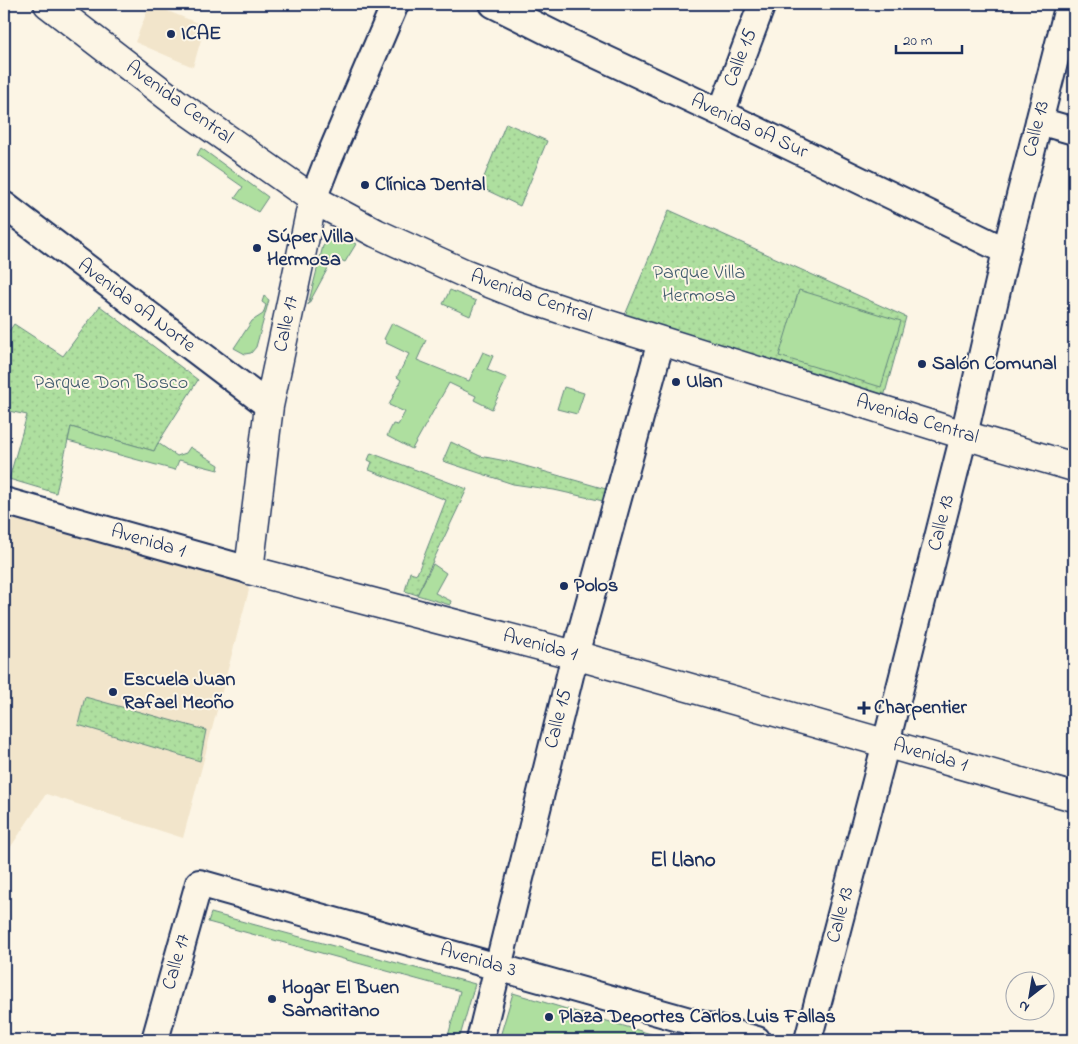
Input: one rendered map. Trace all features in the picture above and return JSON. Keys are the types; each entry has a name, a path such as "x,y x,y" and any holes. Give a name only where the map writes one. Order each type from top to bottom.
{"main road":[{"name":"Avenida Central","path":"48,4 179,105 314,199 376,233 464,273 527,298 661,341 964,435 1074,466"},
{"name":"Calle 17","path":"249,570 269,406 314,199"},
{"name":"Avenida 1","path":"249,570 575,655 1074,797"}],"street":[{"name":"Calle 17","path":"314,199 324,168 395,4"},
{"name":"Avenida 0A Sur","path":"493,4 1006,251"},
{"name":"Calle 15","path":"721,113 762,4"},
{"name":"Calle 13","path":"808,1040 964,435 1006,251 1069,4"},
{"path":"1039,121 1074,131"},
{"name":"Avenida 0A Norte","path":"4,205 269,406"},
{"name":"Calle 15","path":"480,1040 575,655 661,341"},
{"name":"Avenida 1","path":"4,500 249,570"},
{"name":"Calle 17","path":"154,1040 199,883"},
{"name":"Avenida 3","path":"199,883 757,1040"}],"shaded area":[{"name":"ICAE","path":"150,4 205,26 193,67 135,42"},
{"name":"Escuela Juan Rafael Meoño","path":"15,513 243,577 249,590 183,838 46,794 4,857 4,540"}],"green space":[{"path":"506,123 547,141 520,206 480,187"},
{"path":"201,148 268,197 258,212 235,198 243,187 197,155"},
{"name":"Parque Villa Hermosa","path":"669,210 906,317 884,397 623,320"},
{"path":"343,236 356,244 345,262 334,257 308,305 323,246 331,239"},
{"path":"450,290 476,301 470,316 443,304"},
{"path":"799,290 901,321 881,387 779,356"},
{"path":"264,296 269,300 256,347 251,353 245,354 234,348 252,321 263,314 266,305 262,302"},
{"name":"Parque Don Bosco","path":"100,306 198,380 154,451 71,427 56,493 9,479 27,415 4,410 4,338 14,324 63,356"},
{"path":"392,323 426,340 417,360 469,381 483,352 493,356 487,370 507,378 492,409 474,400 476,396 449,383 412,449 387,436 393,424 398,425 405,412 389,405 401,380 397,377 409,354 386,343 387,341 384,339"},
{"path":"564,387 584,393 577,414 557,409"},
{"path":"71,427 154,451 158,443 177,456 186,453 190,447 219,465 218,470 179,460 175,470 68,441"},
{"path":"451,442 480,456 511,462 606,489 603,501 554,490 513,484 443,461"},
{"path":"371,453 467,489 417,595 405,591 410,572 417,574 446,500 369,470 372,462 368,460"},
{"path":"433,564 446,573 435,593 451,601 450,605 417,595"},
{"path":"85,697 206,730 200,761 78,725"},
{"path":"211,913 475,984 459,1040 447,1040 460,991 208,922"},
{"name":"Plaza Deportes Carlos Luis Fallas","path":"513,993 671,1040 499,1040"}],"place":[{"name":"ICAE","path":"171,34"},
{"name":"Clínica Dental","path":"365,185"},
{"name":"Súper Villa Hermosa","path":"257,248"},
{"name":"Salón Comunal","path":"922,364"},
{"name":"Ulan","path":"676,382"},
{"name":"Polos","path":"564,586"},
{"name":"Escuela Juan Rafael Meoño","path":"113,692"},
{"name":"Charpentier","path":"864,708"},
{"name":"Hogar El Buen Samaritano","path":"272,999"},
{"name":"Plaza Deportes Carlos Luis Fallas","path":"549,1017"}],"district":[{"name":"El Llano","path":"683,861"}]}
